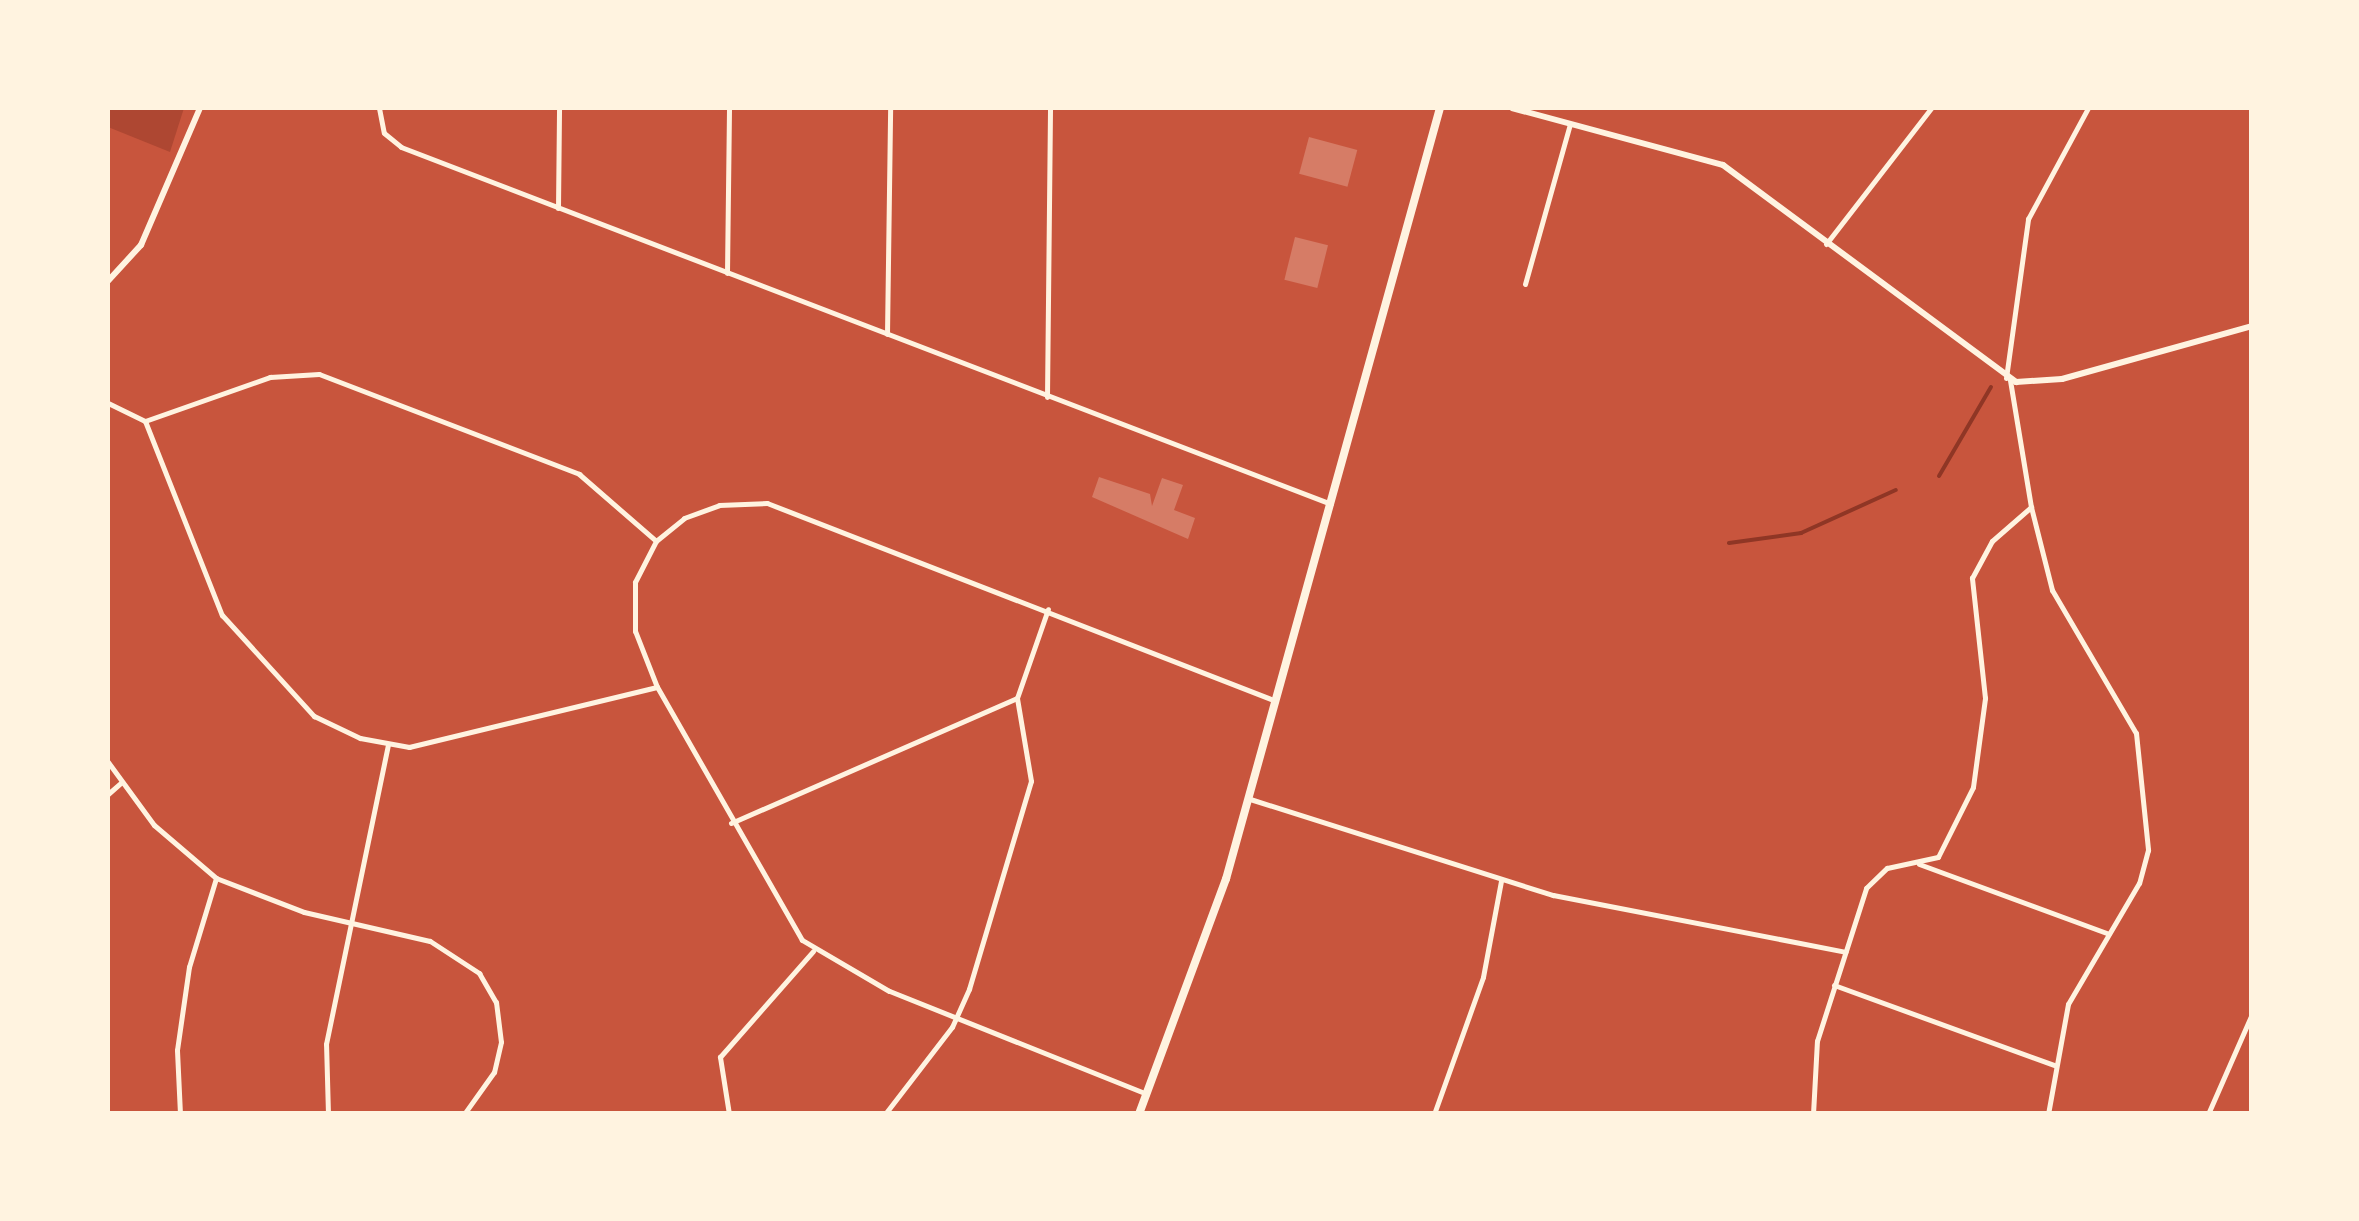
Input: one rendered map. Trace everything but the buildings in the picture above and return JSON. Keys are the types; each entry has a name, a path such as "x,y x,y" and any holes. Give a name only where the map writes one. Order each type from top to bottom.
{"main road":[{"path":"1138,1114 1250,799 1440,108"}],"street":[{"path":"108,281 141,244 200,108"},
{"path":"379,108 384,132 400,147 1330,504"},
{"path":"558,208 559,108"},
{"path":"726,273 729,108"},
{"path":"888,335 890,108"},
{"path":"1047,397 1050,108"},
{"path":"1512,108 1723,165 2008,379 2040,384 2252,326"},
{"path":"1826,244 1931,108"},
{"path":"2048,1114 2068,1004 2146,864 2140,746 2052,590 2008,379 2028,219 2088,108"},
{"path":"1525,284 1571,122"},
{"path":"145,421 270,377 319,374 579,474 656,542"},
{"path":"108,403 145,421 198,570 235,634 294,701 388,745 470,737 657,687"},
{"path":"1148,1094 813,951 730,824 657,687 632,596 656,542 696,512 767,503 1048,609 1276,701"},
{"path":"1813,1114 1816,1041 1844,952 1880,871 1919,864 1948,846 1980,757 1985,698 1972,578 1992,541 2032,508"},
{"path":"885,1114 958,1016 1031,781 1017,698 1048,609"},
{"path":"730,824 1017,698"},
{"path":"328,1114 323,1064 388,745"},
{"path":"108,762 179,850 216,878 351,922 448,948 479,973 496,1002 500,1052 464,1114"},
{"path":"108,794 122,782"},
{"path":"1250,799 1502,881 1844,952"},
{"path":"1919,864 2109,934"},
{"path":"180,1114 189,967 216,878"},
{"path":"1434,1114 1482,977 1502,881"},
{"path":"729,1114 720,1056 813,951"},
{"path":"1833,985 2056,1066"},
{"path":"2208,1114 2252,1014"}],"shaded area":[{"path":"108,108 184,108 170,152 108,127"}],"waterway":[{"path":"1939,476 1991,387"},
{"path":"1729,543 1801,533 1896,490"}]}
